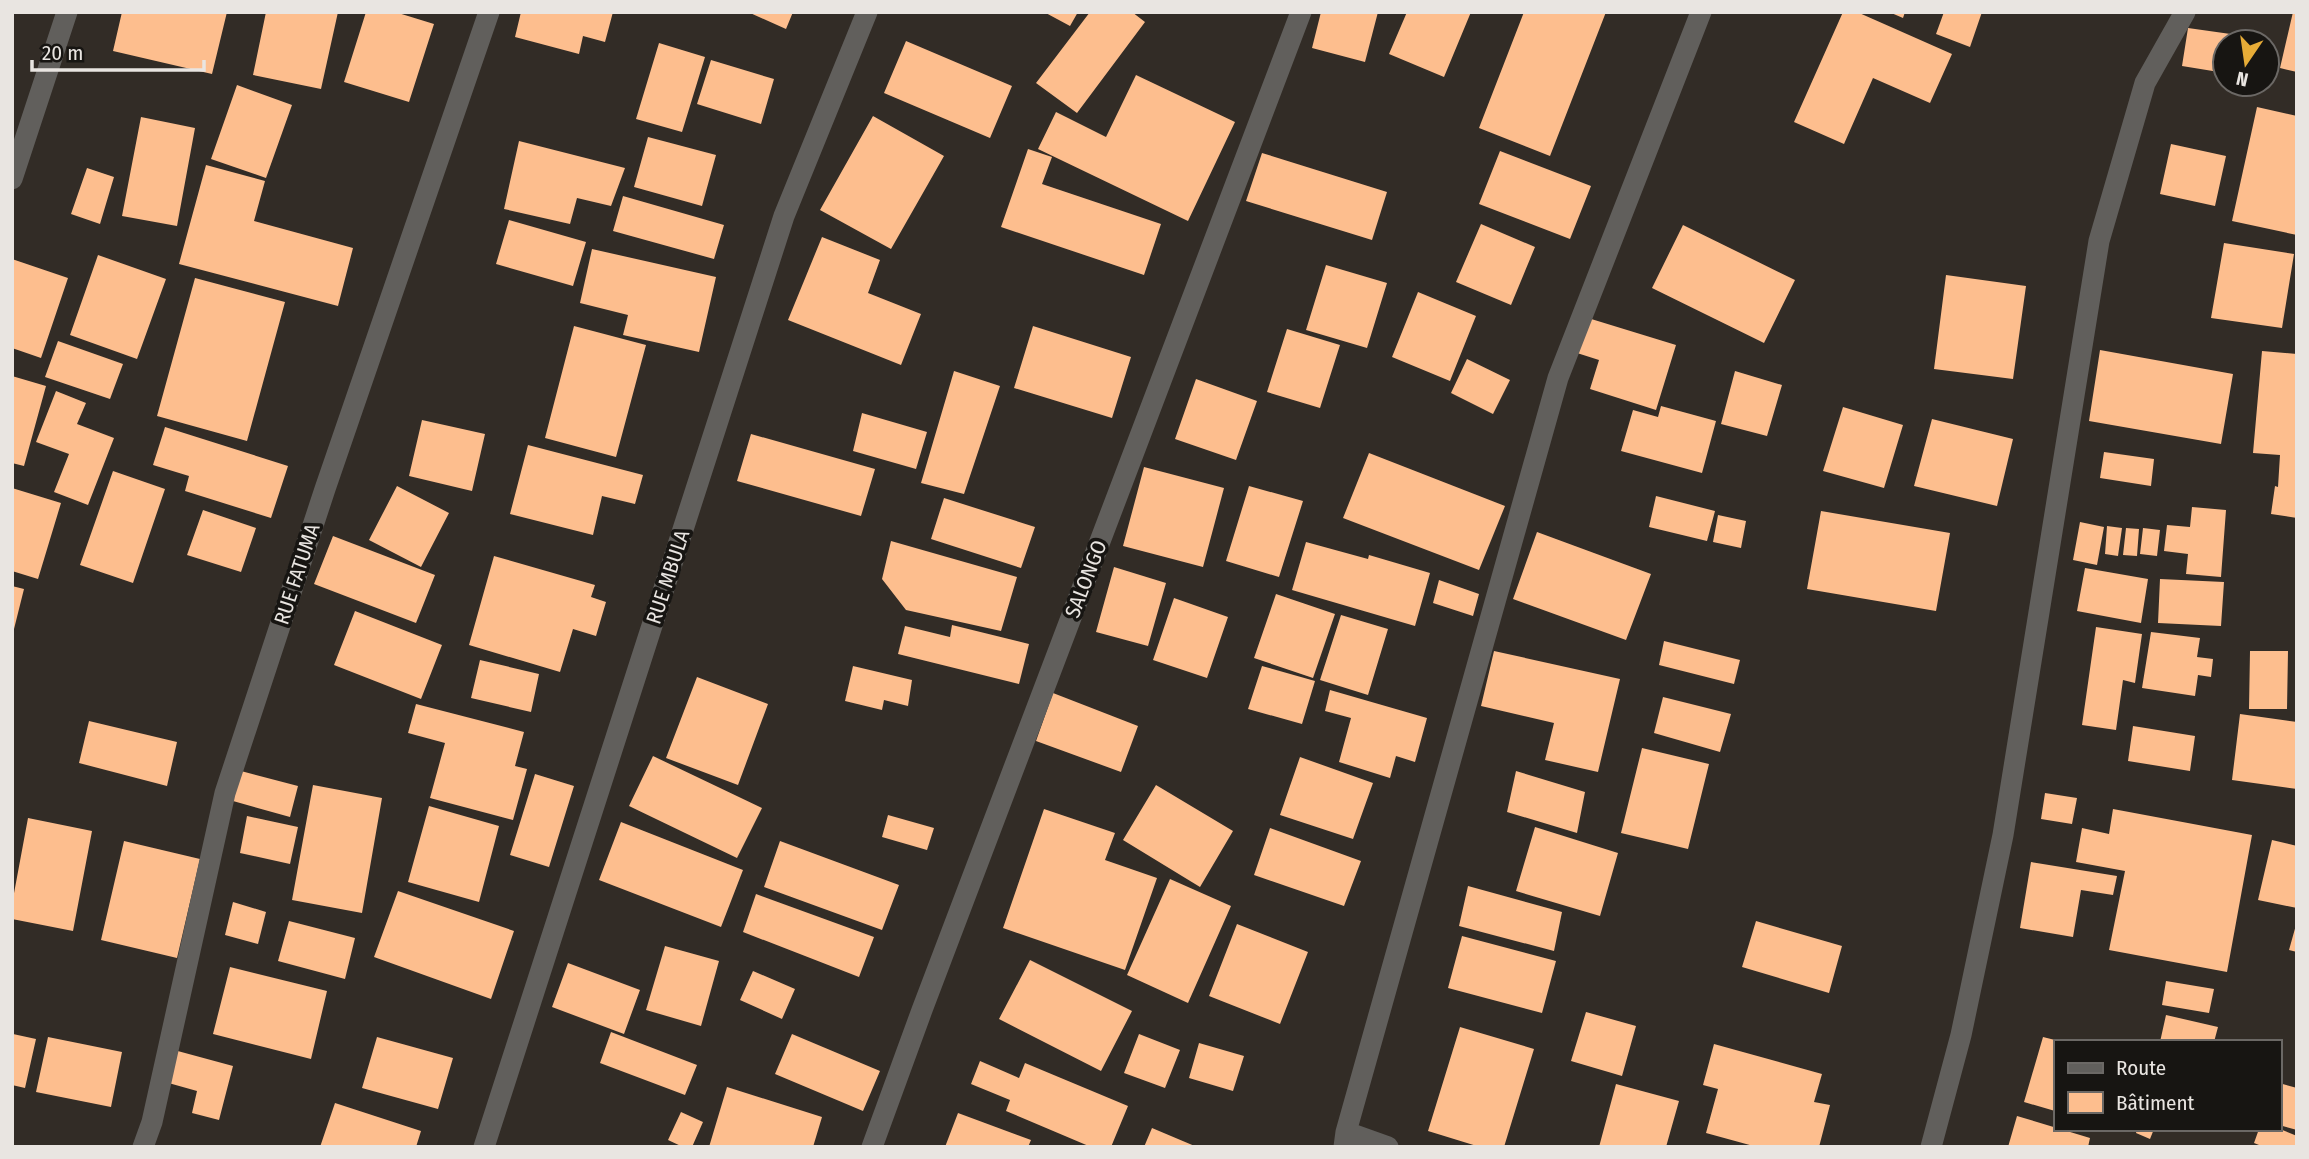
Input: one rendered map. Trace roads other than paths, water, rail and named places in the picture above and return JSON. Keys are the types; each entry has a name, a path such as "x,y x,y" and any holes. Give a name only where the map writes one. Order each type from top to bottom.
{"street":[{"path":"12,179 67,12"},
{"name":"RUE FATUMA","path":"143,1147 152,1122 225,793 325,489 489,12"},
{"name":"RUE MBULA","path":"484,1147 784,216 867,12"},
{"name":"SALONGO","path":"872,1147 1301,12"},
{"path":"1388,1147 1345,1139 1558,378 1701,12"},
{"path":"1931,1147 1961,1035 2003,835 2099,241 2145,83 2185,12"}]}
